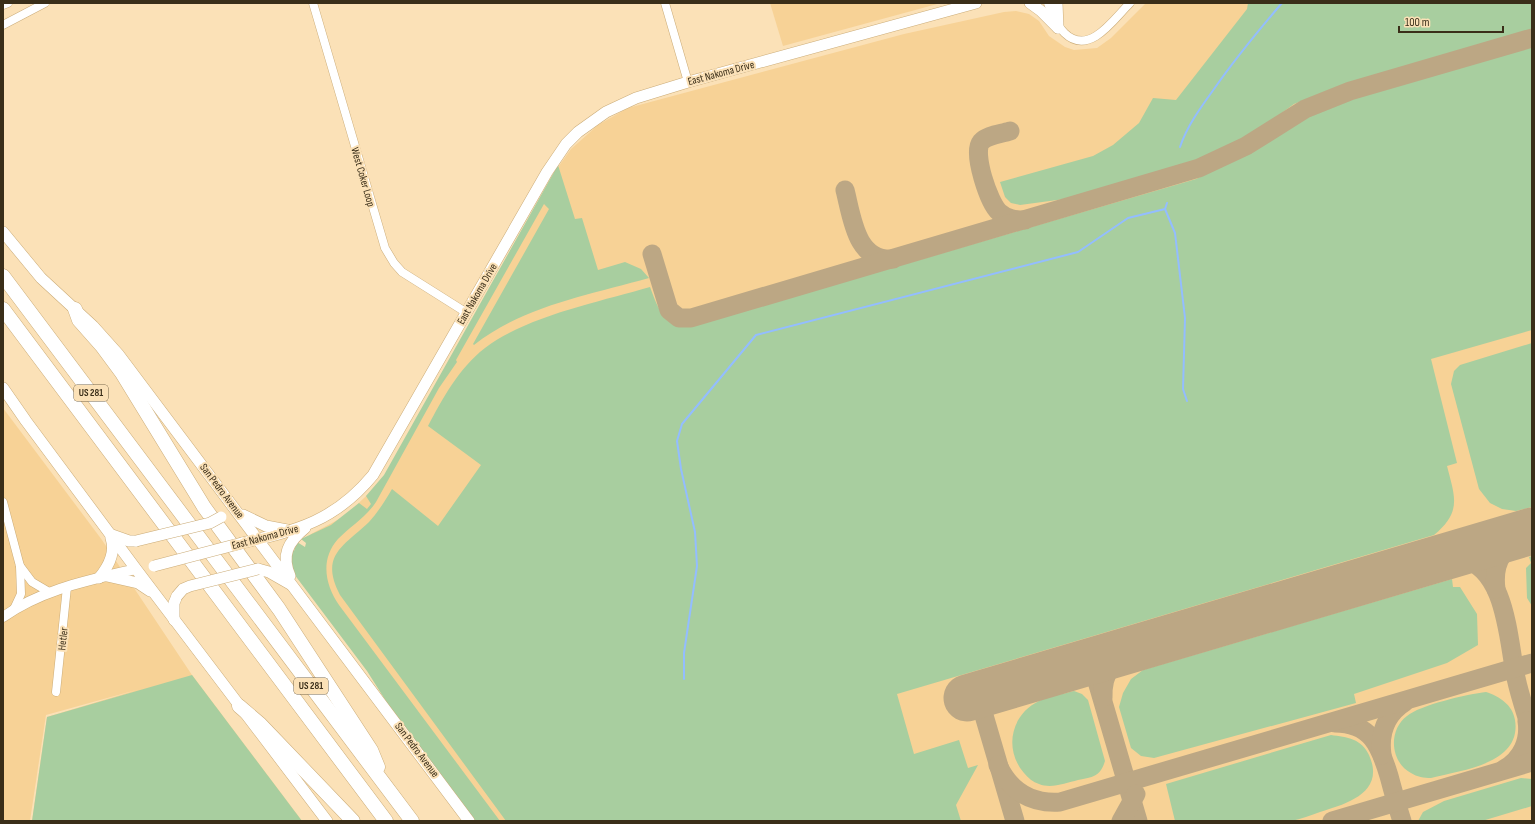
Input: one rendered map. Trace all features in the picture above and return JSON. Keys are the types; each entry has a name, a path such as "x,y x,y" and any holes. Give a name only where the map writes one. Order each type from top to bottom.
{"highway":[{"name":"US 281","path":"3,276 412,821"},
{"name":"US 281","path":"3,309 386,821"},
{"path":"75,309 79,320 102,346 122,373 204,506 291,627 370,750 386,787"},
{"path":"239,706 260,724 353,821"}],"main road":[{"name":"East Nakoma Drive","path":"136,569 154,566 292,530 310,524 341,508 373,475 547,172 566,144 591,121 621,104 688,82 976,3"},
{"path":"1030,3 1041,11 1058,28"},
{"path":"1057,3 1058,28"},
{"name":"San Pedro Avenue","path":"3,232 37,273 119,354 469,821"},
{"path":"3,388 26,422 174,620 327,821"},
{"path":"110,533 129,541 136,541 210,523 221,517 226,508 225,494"},
{"path":"238,511 254,522 266,526 292,530"},
{"path":"294,586 286,566 286,551 295,537 310,524"},
{"path":"110,533 113,548 112,556 103,577 141,585 157,596"},
{"path":"174,620 174,603 177,596 187,587 258,569 268,572 294,586"}],"street":[{"path":"3,5 8,3"},
{"path":"3,25 45,3"},
{"name":"West Coker Loop","path":"313,3 385,248 394,263 402,272 467,313"},
{"path":"665,3 688,82"},
{"path":"1048,3 1058,28 1073,38 1088,39 1096,36 1107,28 1130,3"},
{"path":"3,502 20,566 21,594 14,609"},
{"path":"20,566 32,582 49,592"},
{"name":"East Nakoma Drive","path":"3,617 14,609 49,592 136,569"},
{"name":"Hetler","path":"56,692 67,587"}],"shaded area":[{"path":"770,3 941,3 783,46"},
{"path":"1146,3 1532,3 1532,821 490,821 299,568 311,534 345,516 382,481 556,170 571,149 598,125 628,108 904,34 1004,12 1016,11 1029,14 1039,21 1049,36 1065,47 1074,50 1097,48 1111,38"},
{"path":"3,408 102,540 192,675 302,821 32,821 47,717 140,689 46,715 30,821 3,821"}],"green space":[{"path":"1248,3 1532,3 1532,29 1334,88 1294,104 1257,131 1226,150 1195,162 1072,198 1020,205 1011,203 1005,197 1000,182 1093,156 1113,145 1139,123 1153,98 1176,100 1247,9"},
{"path":"1532,47 1532,330 1431,359 1457,463 1447,466 1454,495 1453,511 1449,519 1434,535 897,694 914,754 959,740 968,768 978,765 956,805 961,821 506,821 340,595 334,581 332,570 333,561 337,552 369,522 392,489 438,526 481,465 428,426 452,384 467,365 485,348 521,327 586,304 650,287 659,309 667,319 689,327 1196,179 1258,149 1304,117 1333,105"},
{"path":"558,165 575,219 582,218 598,270 625,262 641,269 649,278 580,296 535,311 514,320 474,345 473,344 549,209 544,204 456,360 457,362 439,388 376,502 363,517 338,539 332,547 327,563 326,572 330,589 339,605 500,821 474,821 396,717 367,671 294,574 291,568 291,550 294,551 297,542 305,547 306,543 301,539 331,525 359,503 367,509 371,504 366,496 384,475"},
{"path":"1532,343 1532,507 1516,511 1502,509 1490,503 1479,489 1451,384 1454,371 1460,365"},
{"path":"1532,556 1532,606 1527,598 1526,568 1531,563 1529,557"},
{"path":"1452,579 1453,587 1460,587 1477,614 1478,645 1447,663 1354,694 1356,703 1154,758 1141,756 1131,748 1119,707 1123,693 1131,679 1143,670"},
{"path":"192,675 302,821 32,821 47,717"},
{"path":"1074,691 1082,694 1088,700 1105,761 1103,766 1098,773 1088,778 1053,786 1037,783 1031,780 1024,773 1014,754 1012,744 1016,724 1029,707 1039,701 1052,696"},
{"path":"1486,692 1505,702 1514,715 1515,735 1509,746 1500,756 1473,768 1431,778 1416,775 1404,768 1395,754 1394,737 1401,722 1407,716 1433,704"},
{"path":"1331,735 1348,738 1358,742 1369,755 1373,768 1372,779 1368,788 1361,795 1341,805 1291,821 1175,821 1166,784"},
{"path":"1521,778 1532,779 1532,806 1482,821 1418,821 1423,812 1444,801"}],"waterway":[{"path":"1180,147 1190,124 1204,103 1238,56 1282,3"},
{"path":"1167,203 1165,209 1175,233 1185,318 1183,389 1187,401"},
{"path":"684,679 684,653 697,566 695,532 681,469 677,441 682,424 756,335 1078,252 1128,218 1165,209"}],"taxiway":[{"path":"652,254 669,310 679,318 691,318 1199,168 1246,146 1305,109 1350,91 1532,38"},
{"path":"1010,131 990,136 981,142 979,148 980,167 991,199 999,212 1011,219 1025,220"},
{"path":"845,190 850,213 863,246 871,253 881,258 893,259"},
{"path":"1496,589 1496,569 1502,554 1521,537 1530,532"},
{"path":"1438,559 1457,557 1476,564 1487,575 1496,590 1503,608 1518,685 1532,734"},
{"path":"1103,698 1103,687 1108,671 1118,660 1141,647"},
{"path":"1091,661 1138,821"},
{"path":"998,765 1015,789 1023,794 1040,801 1060,802 1532,663"},
{"path":"978,695 1015,821"},
{"path":"1382,755 1381,747 1385,725 1393,712 1405,702"},
{"path":"1504,769 1516,760 1526,742 1528,728 1527,721"},
{"path":"1335,723 1357,727 1366,732 1372,738 1386,765 1402,821"},
{"path":"1332,821 1532,762"},
{"path":"1121,821 1136,794"}],"runway":[{"path":"967,698 1532,531"}]}
